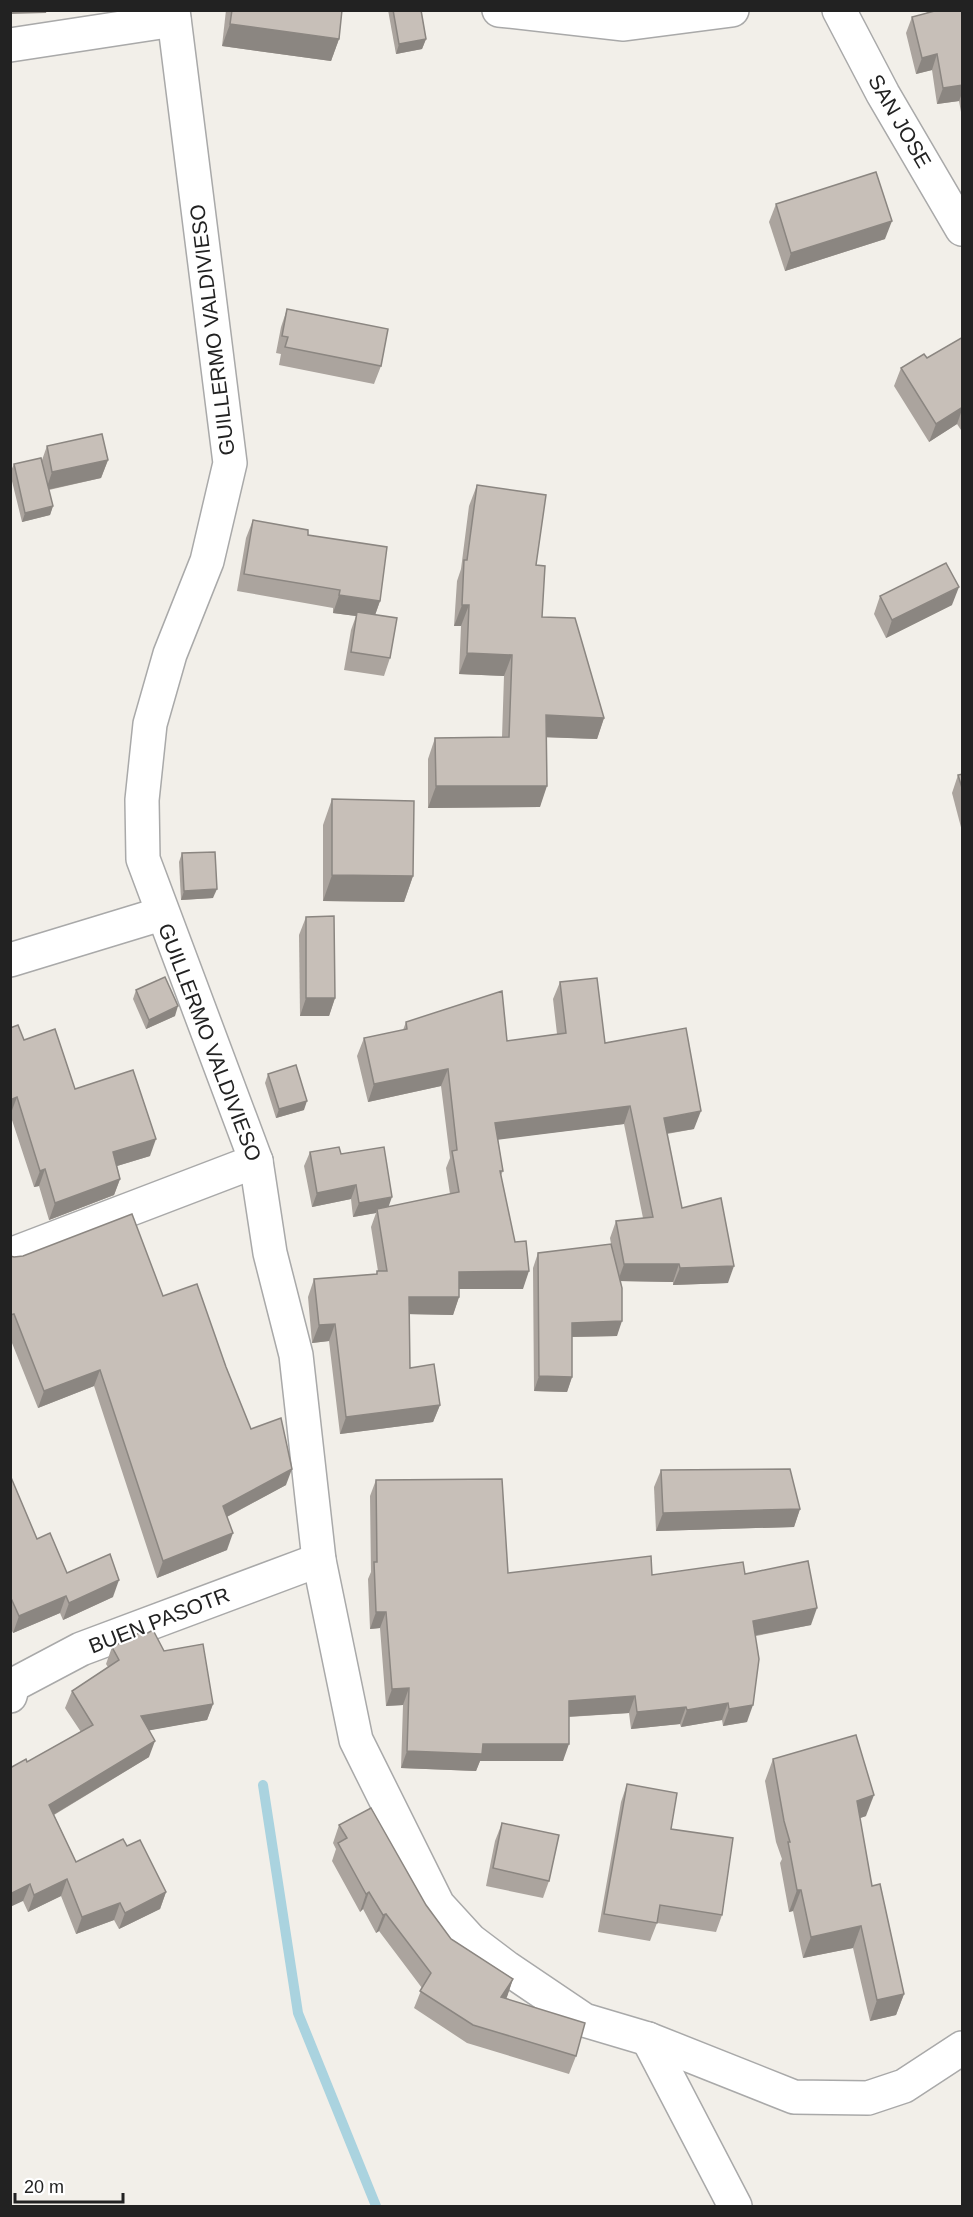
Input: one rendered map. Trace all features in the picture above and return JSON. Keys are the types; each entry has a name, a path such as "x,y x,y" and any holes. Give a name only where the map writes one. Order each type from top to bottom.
{"street":[{"path":"498,10 624,24 732,10"},
{"name":"SAN JOSE","path":"839,10 883,94 963,229"},
{"path":"10,45 174,15"},
{"name":"GUILLERMO VALDIVIESO","path":"174,15 230,463 207,561 170,654 150,724 142,800 142,859 256,1161 270,1253 296,1355 319,1560 356,1740 438,1905 470,1940 584,2020 648,2039 794,2097 868,2098 904,2085 963,2048"},
{"path":"10,960 162,914"},
{"path":"10,1255 256,1161"},
{"name":"BUEN PASOTR","path":"12,1686 81,1649 319,1560"},
{"path":"648,2039 735,2206"}],"building":[{"path":"232,10 342,10 339,39 230,24"},
{"path":"393,10 421,10 426,39 399,44"},
{"path":"935,10 963,10 963,85 943,88 937,54 922,58 912,17"},
{"path":"876,172 892,221 791,253 776,204"},
{"path":"287,309 388,329 381,366 285,347 288,337 282,336"},
{"path":"963,337 963,407 936,424 901,368 924,354 927,358"},
{"path":"102,434 108,460 52,472 47,446"},
{"path":"41,458 53,506 25,513 14,464"},
{"path":"477,485 546,495 536,565 545,566 542,617 575,618 604,718 546,715 547,786 436,786 435,738 509,737 512,655 467,653 469,605 462,605 464,560 467,560"},
{"path":"253,520 308,530 308,535 387,547 380,601 339,595 340,590 244,574"},
{"path":"946,563 959,587 892,620 880,596"},
{"path":"357,612 397,618 390,658 351,652"},
{"path":"963,774 963,791 958,775"},
{"path":"332,799 414,801 413,876 332,875"},
{"path":"215,852 217,889 184,891 182,853"},
{"path":"334,916 335,998 306,998 306,917"},
{"path":"165,977 178,1006 149,1020 136,990"},
{"path":"597,978 605,1043 686,1028 701,1111 664,1118 682,1208 721,1198 734,1266 680,1268 679,1264 624,1264 616,1221 653,1217 630,1106 495,1123 503,1171 500,1171 515,1242 526,1241 529,1271 459,1272 459,1297 409,1297 410,1368 434,1364 440,1405 346,1417 335,1324 319,1325 314,1279 377,1274 377,1271 387,1271 377,1209 459,1192 452,1151 457,1150 448,1069 374,1084 364,1038 407,1029 406,1022 502,991 507,1041 566,1033 560,982"},
{"path":"18,1025 24,1040 55,1029 75,1089 133,1070 156,1139 113,1152 120,1179 55,1203 45,1169 40,1171 17,1097 10,1100 10,1028"},
{"path":"296,1065 307,1101 279,1109 268,1074"},
{"path":"339,1147 341,1154 384,1147 392,1197 359,1203 356,1185 317,1193 310,1152"},
{"path":"132,1214 163,1296 197,1284 251,1429 281,1418 292,1469 223,1506 233,1533 163,1561 100,1370 44,1391 14,1314 10,1315 10,1256 23,1256"},
{"path":"611,1244 622,1288 622,1321 572,1323 572,1377 539,1376 538,1253"},
{"path":"790,1469 800,1509 663,1513 661,1470"},
{"path":"10,1475 37,1539 50,1533 67,1573 110,1554 119,1580 69,1603 66,1596 19,1616 10,1596"},
{"path":"502,1479 508,1573 651,1556 652,1575 743,1562 745,1574 808,1561 817,1608 753,1621 759,1659 753,1705 729,1709 728,1703 687,1710 686,1707 637,1712 635,1696 569,1701 569,1744 483,1744 482,1754 407,1751 409,1688 392,1689 386,1612 376,1612 374,1562 377,1562 376,1480"},
{"path":"153,1630 164,1651 203,1644 213,1704 141,1716 155,1741 49,1805 76,1862 123,1839 127,1846 140,1840 166,1892 125,1913 120,1903 82,1917 67,1879 34,1895 30,1884 10,1894 10,1768 26,1759 27,1762 93,1725 72,1691 119,1660 112,1647 141,1632 144,1635"},
{"path":"856,1735 874,1795 857,1801 872,1886 880,1884 904,1994 877,2000 861,1926 811,1937 801,1890 797,1890 773,1759"},
{"path":"627,1784 677,1793 671,1829 733,1838 722,1915 660,1905 657,1923 604,1914"},
{"path":"371,1808 426,1905 451,1939 513,1979 501,1997 585,2023 576,2056 473,2025 420,1991 431,1973 386,1914 383,1915 369,1892 366,1894 338,1843 347,1838 339,1825"},
{"path":"502,1823 559,1835 549,1881 493,1868"}],"waterway":[{"path":"263,1785 298,2013 376,2206"}]}
